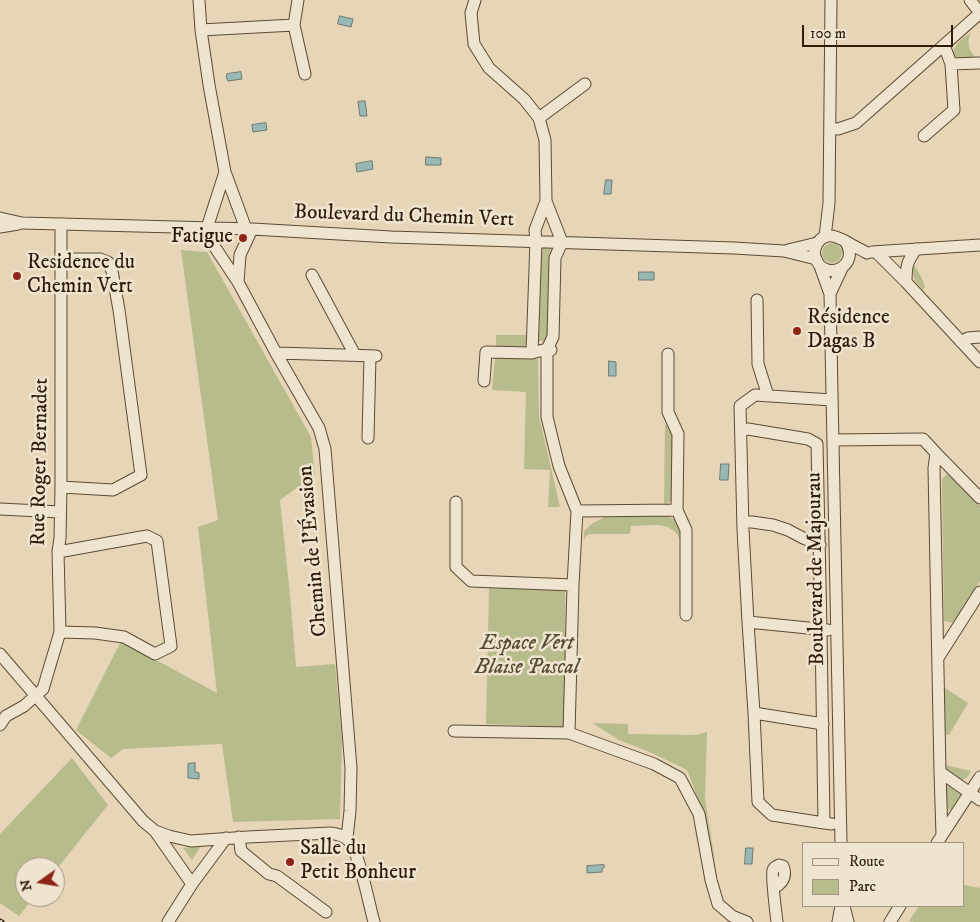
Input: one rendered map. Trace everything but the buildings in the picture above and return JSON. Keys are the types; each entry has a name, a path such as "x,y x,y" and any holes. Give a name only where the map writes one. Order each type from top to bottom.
{"street":[{"path":"199,0 201,30 225,172 249,229 240,254 238,282"},
{"path":"298,0 294,25 305,74"},
{"path":"475,0 470,13 474,44 489,68 524,99 539,118 545,140 546,201 562,242 555,258 553,337 549,349 547,417 559,466 577,511 569,733"},
{"path":"831,0 829,202 831,239"},
{"path":"830,129 838,129 856,123 944,46 980,12 970,0"},
{"path":"201,30 294,25"},
{"path":"924,136 954,110 951,64 944,46"},
{"path":"951,64 980,63"},
{"path":"539,118 585,84"},
{"path":"204,228 225,172"},
{"path":"532,352 535,230 546,201"},
{"name":"Boulevard du Chemin Vert","path":"0,218 22,223 249,229 392,237 784,251 818,262"},
{"name":"Boulevard du Chemin Vert","path":"0,227 22,223"},
{"name":"Rue Roger Bernadet","path":"36,695 43,689 60,632 58,552 61,487 61,224"},
{"name":"Chemin de l'Évasion","path":"204,228 238,282 319,428 325,449 351,768 350,811 343,836"},
{"path":"831,239 872,252 980,245"},
{"path":"831,239 815,251 818,262 824,268 833,271 872,252"},
{"path":"831,239 850,251 850,257 845,265"},
{"name":"Boulevard du Chemin Vert","path":"784,251 831,239"},
{"path":"906,282 908,260 916,249"},
{"path":"872,252 906,282 980,362"},
{"path":"61,258 100,259 108,262 112,270 141,475 113,490 61,487"},
{"name":"Boulevard de Majourau","path":"818,262 830,294 841,842"},
{"name":"Boulevard de Majourau","path":"830,294 845,265"},
{"path":"312,275 355,355"},
{"path":"757,300 758,364 768,396"},
{"path":"961,342 968,338 980,337"},
{"path":"484,381 486,352 532,352 549,349"},
{"path":"276,353 373,356 368,438"},
{"path":"668,354 668,412 678,434 677,510 686,530 686,615"},
{"path":"832,400 755,395 740,406 740,431 758,802 772,815 841,824"},
{"path":"740,431 748,428 808,439 817,444 822,630 824,823"},
{"path":"833,440 923,439 980,498"},
{"path":"936,453 934,468 940,839"},
{"path":"456,502 456,567 471,582 573,585"},
{"path":"0,509 60,512"},
{"path":"577,511 677,510"},
{"path":"743,522 766,524 788,530 820,545"},
{"path":"58,552 147,536 157,541 171,646 155,654 124,637 95,632 60,632"},
{"path":"938,658 980,592"},
{"path":"748,622 837,631"},
{"path":"0,654 143,821 155,831 192,884"},
{"path":"2,717 24,706 36,695"},
{"path":"754,713 823,724"},
{"path":"454,731 569,733 654,764 680,778 699,814 711,880 718,904 732,916 747,922"},
{"path":"940,772 980,800"},
{"path":"940,839 980,777"},
{"path":"155,831 191,841 330,833 343,836 352,844 355,851 374,922"},
{"path":"243,837 241,851 269,874 277,876 326,912"},
{"path":"168,922 192,884 226,838"},
{"path":"774,888 777,922"},
{"path":"838,922 842,907"},
{"path":"842,907 848,922"},
{"path":"890,922 899,907"}],"green space":[{"path":"971,32 969,47 972,54 978,59 954,56 956,45"},
{"path":"828,243 836,243 842,249 842,257 836,263 828,263 822,257 822,249"},
{"path":"545,247 554,247 548,338 545,341 538,341 540,251"},
{"path":"181,250 207,252 311,437 315,475 280,500 296,667 335,664 342,739 340,819 233,822 222,744 123,749 111,758 76,730 121,641 217,693 198,527 218,520"},
{"path":"913,264 923,282 925,288 923,290 914,278"},
{"path":"496,335 527,335 529,348 496,348"},
{"path":"495,358 538,359 539,416 560,507 548,507 550,470 524,469 526,392 492,390"},
{"path":"665,424 670,428 674,441 674,498 664,504"},
{"path":"947,474 956,480 980,506 980,581 955,623 944,621 942,479"},
{"path":"640,513 662,515 671,518 678,522 682,529 681,542 672,530 660,525 631,526 630,534 590,534 584,540 584,531 593,523 611,514"},
{"name":"Espace Vert Blaise Pascal","path":"489,588 565,590 567,727 486,724"},
{"path":"945,688 968,703 949,735 942,734 942,692"},
{"path":"592,723 628,724 628,734 696,735 707,732 705,799 716,868 703,811 687,770 619,740"},
{"path":"72,758 108,805 65,859 65,857 15,857 15,907 26,907 19,916 0,903 0,834"},
{"path":"946,765 971,771 967,777 960,780 945,770"},
{"path":"949,785 961,794 952,810 946,808 945,787"},
{"path":"201,846 192,860 183,848"},
{"path":"965,885 980,888 980,922 909,921 918,907 965,907"}],"water":[{"path":"340,16 353,19 351,27 338,24"},
{"path":"241,72 242,79 228,81 226,77 227,74"},
{"path":"365,101 367,116 360,116 358,102"},
{"path":"266,123 267,130 253,132 252,125"},
{"path":"426,157 441,158 441,165 426,165"},
{"path":"372,161 373,169 357,172 356,164"},
{"path":"606,180 612,180 611,194 604,194"},
{"path":"639,272 654,272 654,280 639,280"},
{"path":"609,361 616,362 616,376 609,376"},
{"path":"721,464 729,464 728,480 720,480"},
{"path":"195,763 195,772 199,773 199,779 188,778 188,764"},
{"path":"746,848 753,848 752,864 745,864"},
{"path":"604,865 602,872 587,873 587,866"}],"place":[{"name":"Fatigue","path":"243,238"},
{"name":"Residence du Chemin Vert","path":"17,276"},
{"name":"Résidence Dagas B","path":"797,331"},
{"name":"Salle du Petit Bonheur","path":"290,862"}]}
